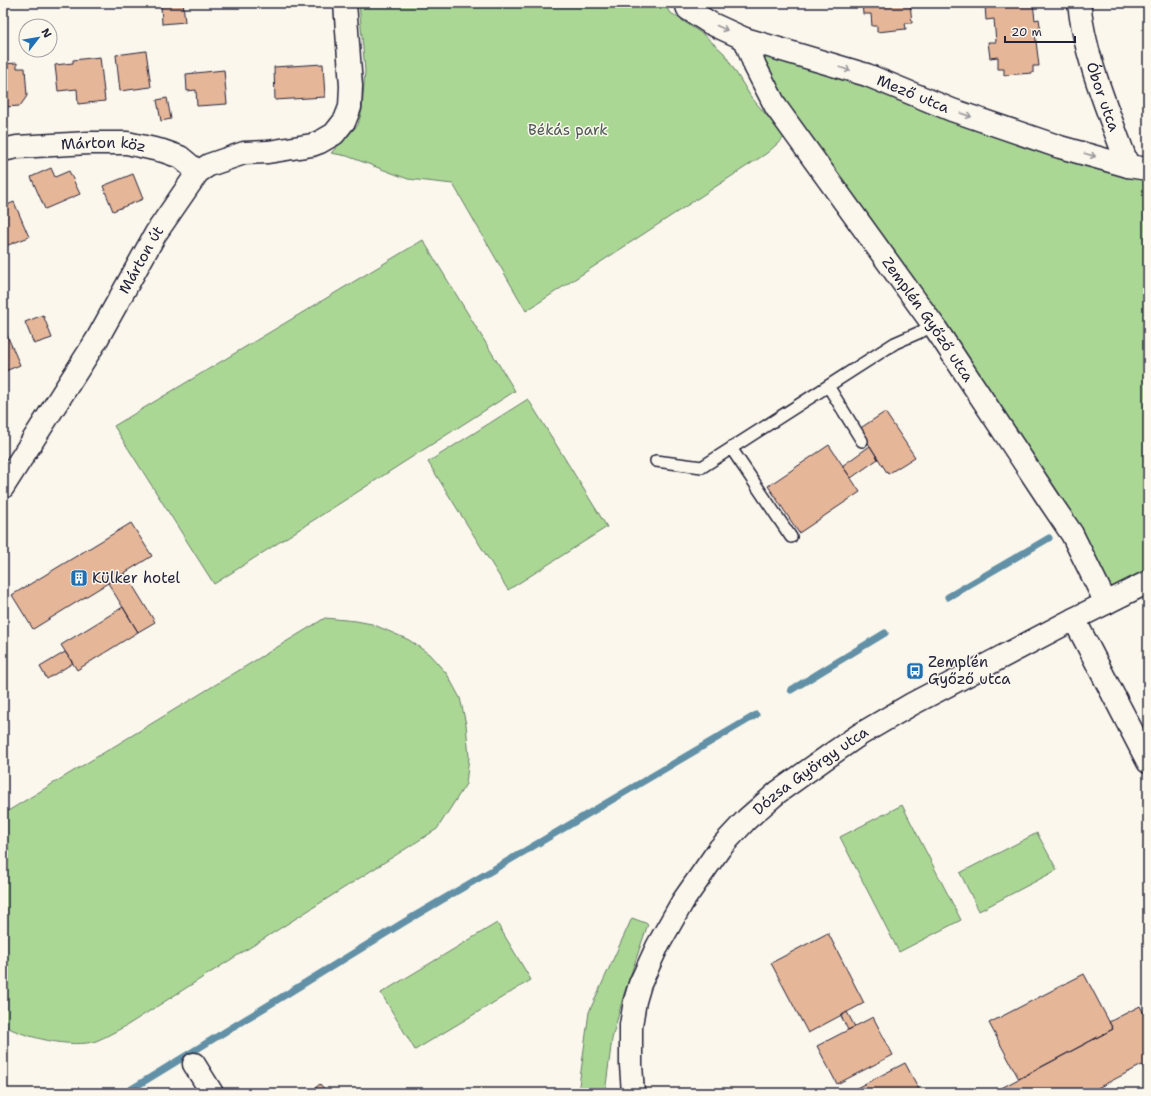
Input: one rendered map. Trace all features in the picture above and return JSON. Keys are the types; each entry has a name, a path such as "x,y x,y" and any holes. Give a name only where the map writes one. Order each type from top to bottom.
{"street":[{"name":"Márton út","path":"3,487 96,341 156,233 198,172 209,165 244,154 312,145 334,134 345,120 350,107 351,86 345,3"},
{"name":"Mező utca","path":"686,3 688,9 710,23 745,39 867,75 952,110 1060,147 1138,167"},
{"name":"Óbor utca","path":"1079,3 1080,16 1088,53 1103,99 1138,167"},
{"name":"Zemplén Győző utca","path":"745,39 755,66 776,107 934,326 1072,534 1106,603"},
{"name":"Márton köz","path":"3,150 17,147 89,143 127,143 163,151 180,158 198,172"},
{"name":"Dózsa György utca","path":"633,1093 631,1065 632,1025 635,1001 640,984 657,947 683,901 733,833 778,792 859,735 912,704 1148,582"},
{"path":"1074,619 1145,748"},
{"path":"194,1064 212,1093"}],"lane":[{"path":"656,461 702,467 895,343 934,326"},
{"path":"828,386 862,441"},
{"path":"731,448 791,537"}],"green space":[{"name":"Békás park","path":"359,3 668,3 668,11 704,35 724,53 751,97 785,137 767,153 526,311 453,184 408,179 347,156 331,153 358,125 362,110 365,71"},
{"path":"746,39 1148,169 1148,582 1107,602 879,250"},
{"path":"423,240 515,391 214,584 114,426"},
{"path":"528,399 607,527 508,590 428,462"},
{"path":"325,618 372,624 409,640 429,654 447,674 460,698 466,724 469,757 466,784 437,829 126,1026 96,1041 75,1044 62,1043 23,1034 3,1025 3,814"},
{"path":"902,805 961,920 899,952 840,837"},
{"path":"1037,833 1057,870 979,911 960,873"},
{"path":"632,918 648,924 624,994 612,1039 605,1093 578,1093 589,1012"},
{"path":"497,923 531,980 415,1050 381,993"}],"building":[{"path":"183,3 185,22 162,24 161,4"},
{"path":"862,3 910,3 912,23 905,23 906,29 877,32 877,26 872,26 871,14 863,14"},
{"path":"1033,3 1035,20 1039,19 1041,32 1035,33 1039,66 1033,66 1033,73 1004,75 1004,69 998,69 998,57 990,58 988,42 996,42 994,19 986,20 985,4"},
{"path":"146,51 151,87 120,91 116,55"},
{"path":"100,57 105,101 78,104 77,89 58,91 55,65 73,63 73,60"},
{"path":"17,63 17,68 25,68 27,96 20,106 3,107 3,64"},
{"path":"323,64 325,97 275,100 274,67"},
{"path":"224,70 227,104 197,106 196,90 187,91 186,74"},
{"path":"167,98 171,119 161,121 157,100"},
{"path":"51,168 55,177 69,171 80,194 45,209 31,177"},
{"path":"133,174 143,199 113,211 103,186"},
{"path":"14,202 29,237 3,247 3,207"},
{"path":"43,315 52,338 34,344 25,322"},
{"path":"3,326 20,365 3,372"},
{"path":"885,412 915,457 888,474 859,429"},
{"path":"829,445 860,492 799,533 768,486"},
{"path":"870,446 878,459 851,478 842,466"},
{"name":"Külker hotel","path":"131,523 152,556 33,629 12,595"},
{"path":"125,573 155,622 138,632 108,583"},
{"path":"123,607 138,632 77,670 61,645"},
{"path":"65,652 73,663 47,679 40,667"},
{"path":"828,933 864,1003 808,1033 771,963"},
{"path":"1084,974 1113,1029 1019,1079 989,1023"},
{"path":"1140,1006 1148,1021 1148,1068 1145,1070 1142,1065 1088,1093 992,1093 1113,1029 1109,1022"},
{"path":"847,1012 855,1027 848,1030 841,1016"},
{"path":"873,1017 893,1055 837,1084 817,1046"},
{"path":"905,1063 921,1093 847,1093"},
{"path":"320,1084 328,1093 309,1093"}],"waterway":[{"path":"948,597 1049,538"},
{"path":"791,690 885,633"},
{"path":"125,1093 406,921 756,715"}],"place":[{"name":"Külker hotel","path":"79,578"},
{"name":"Zemplén Győző utca","path":"915,671"}]}
